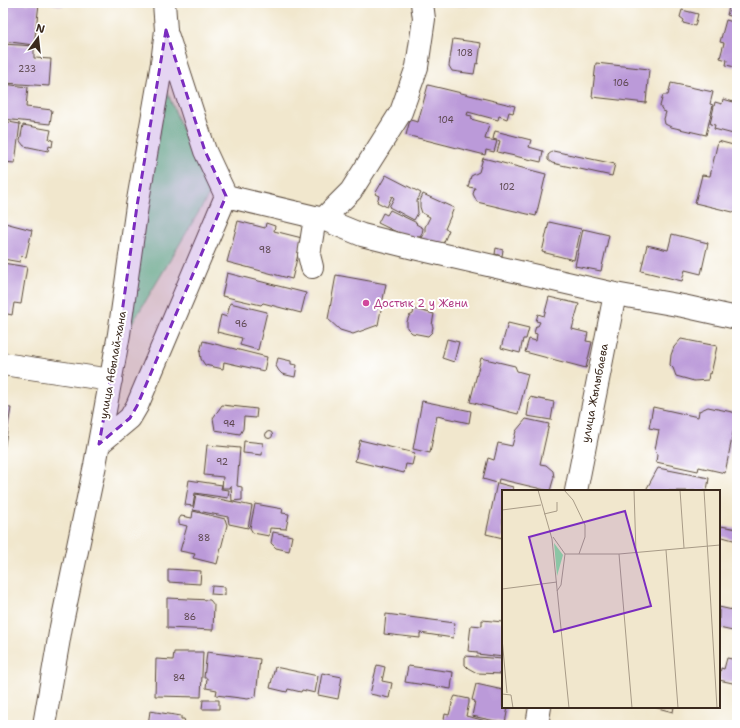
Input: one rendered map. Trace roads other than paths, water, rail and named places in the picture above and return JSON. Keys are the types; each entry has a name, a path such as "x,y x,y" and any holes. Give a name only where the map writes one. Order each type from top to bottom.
{"street":[{"name":"улица Абылай-хана","path":"44,725 61,627 99,444 119,334 137,206 162,63 166,30 164,3"},
{"path":"312,267 309,255 319,218 351,191 401,112 418,67 424,19 422,3"},
{"path":"99,444 130,418 137,406 226,196 205,151 166,30"},
{"path":"226,196 319,218 370,237 615,294 683,306 737,318"},
{"name":"улица Жылыбаева","path":"576,490 615,294"},
{"path":"3,364 111,380"},
{"path":"537,725 540,708"}],"place":[{"name":"Достык 2 у Жени","path":"366,303"}]}
